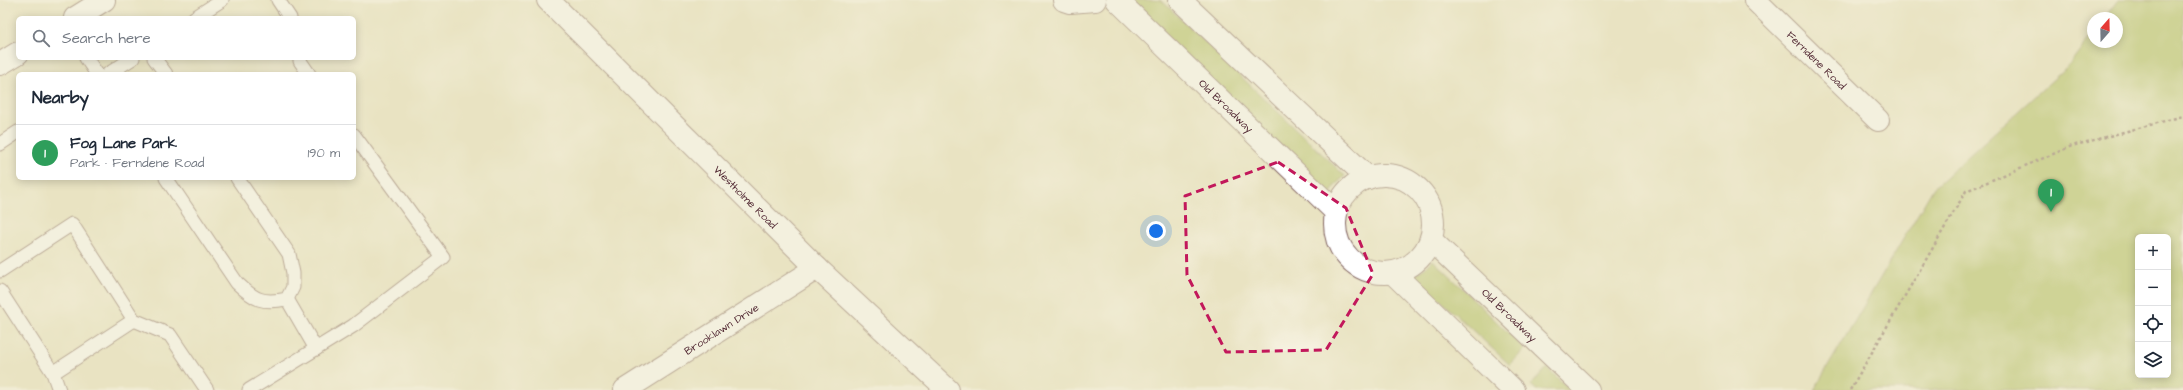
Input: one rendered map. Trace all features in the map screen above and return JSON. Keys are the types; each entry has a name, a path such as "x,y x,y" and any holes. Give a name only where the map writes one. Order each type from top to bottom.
{"street":[{"path":"77,16 104,0"},
{"name":"Westholme Road","path":"548,0 817,268 948,390"},
{"path":"1064,0 1070,2 1095,0"},
{"name":"Old Broadway","path":"1117,0 1336,212"},
{"path":"1180,0 1368,178"},
{"name":"Ferndene Road","path":"1755,0 1878,120"},
{"path":"0,64 16,54"},
{"path":"1391,175 1405,179 1418,187 1427,198 1433,212 1434,226 1432,241 1426,253 1406,269 1393,273 1376,273 1361,268 1348,258 1338,244 1334,228 1336,212 1342,198 1351,188 1368,178 1391,175"},
{"name":"Old Broadway","path":"1432,241 1588,390"},
{"name":"Brooklawn Drive","path":"625,390 817,268"},
{"path":"1393,273 1513,390"}],"lane":[{"path":"197,16 222,0"},
{"path":"278,0 289,16"},
{"path":"87,60 96,72"},
{"path":"111,72 130,60"},
{"path":"156,60 164,72"},
{"path":"300,60 308,72"},
{"path":"0,144 16,133"},
{"path":"249,390 353,326 443,257 356,138"},
{"path":"167,180 237,283 251,296 269,302 286,299 293,287 293,273 289,254 238,180"},
{"path":"0,271 72,224 134,320 170,335 207,390"},
{"path":"0,291 53,373 59,390"},
{"path":"286,299 316,349"},
{"path":"53,373 134,320"}],"path":[{"path":"1850,390 1966,191 2072,146 2183,116"}],"highlighted area":[{"path":"1278,162 1346,208 1373,274 1326,350 1226,352 1187,275 1185,196"}],"green space":[{"path":"1135,0 1161,0 1345,176 1335,185 1330,195 1132,4"},
{"path":"2118,0 2183,0 2183,390 1814,390 1934,187 2068,66 2087,41 2087,48 2123,48 2123,12 2109,12"},
{"path":"1433,260 1525,349 1510,365 1413,275 1425,268"},
{"path":"1547,368 1570,390 1536,390 1531,385"}],"place":[{"name":"Fog Lane Park","path":"2051,212"}]}
